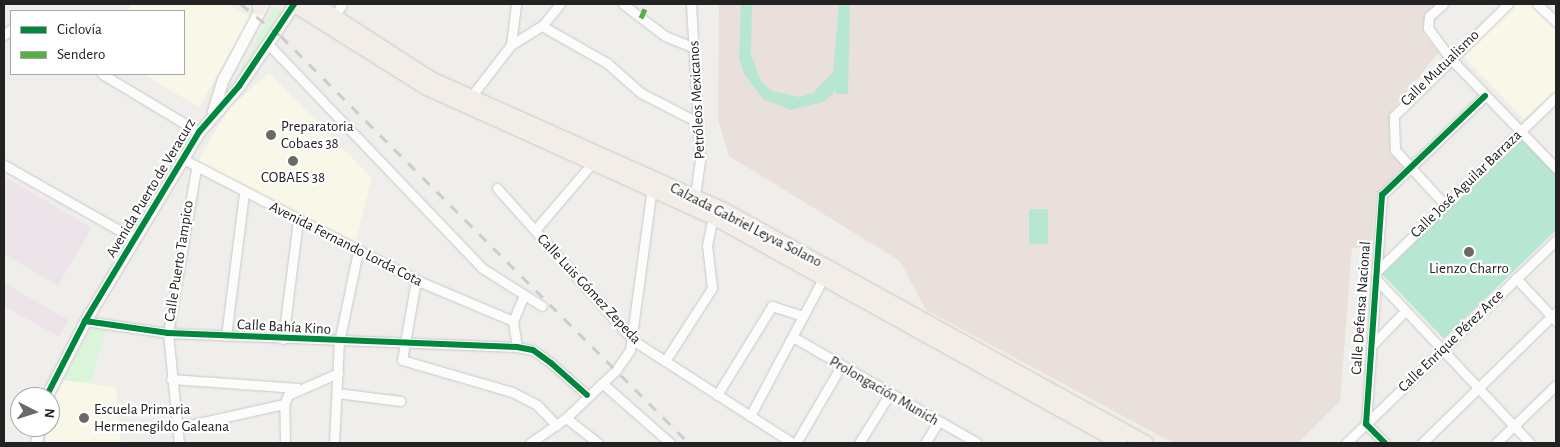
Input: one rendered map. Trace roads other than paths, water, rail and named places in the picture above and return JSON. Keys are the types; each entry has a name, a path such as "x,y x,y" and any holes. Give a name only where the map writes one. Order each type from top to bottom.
{"main road":[{"name":"Calzada Gabriel Leyva Solano","path":"293,4 427,88 652,187 826,273"},
{"name":"Calzada Gabriel Leyva Solano","path":"315,4 394,57 470,98 696,196 826,273 1037,390 1146,443"},
{"name":"Calzada Gabriel Leyva Solano","path":"1037,390 1121,443"}],"street":[{"name":"Avenida Puerto de Veracurz","path":"51,387 84,321 199,132 212,112 239,86 269,45 293,4"},
{"path":"334,17 342,4"},
{"path":"511,45 516,4"},
{"path":"470,98 511,45 542,26 560,4"},
{"path":"622,4 665,36 694,48"},
{"name":"Petróleos Mexicanos","path":"691,4 699,123 696,196"},
{"path":"1443,4 1426,24 1450,58 1556,168"},
{"name":"Calle Mutualismo","path":"1446,205 1395,150 1394,116 1450,58 1508,4"},
{"path":"1537,4 1556,22"},
{"name":"Avenida Puerto de Veracurz","path":"212,112 223,78 261,5"},
{"path":"542,26 607,63 652,99 699,123"},
{"path":"269,45 482,268 542,306"},
{"path":"104,75 199,132"},
{"path":"1409,167 1485,96"},
{"name":"Calle José Aguilar Barraza","path":"1376,276 1556,96"},
{"name":"Avenida Fernando Lorda Cota","path":"183,160 196,170 416,280 513,320"},
{"path":"535,230 593,162"},
{"path":"4,165 135,239"},
{"name":"Calle Defensa Nacional","path":"1366,424 1382,195 1409,167"},
{"name":"Calle Puerto Tampico","path":"179,443 171,379 168,333 196,170"},
{"path":"530,443 566,418 587,395 602,383 624,359 634,341 652,187"},
{"name":"Calle Luis Gómez Zepeda","path":"498,188 634,341 794,443"},
{"path":"226,336 244,194"},
{"path":"665,361 712,288 707,245 713,217"},
{"path":"283,339 298,220"},
{"name":"Calle Enrique Pérez Arce","path":"1346,443 1556,240"},
{"path":"334,443 339,342 358,251"},
{"path":"750,416 826,273"},
{"path":"1376,276 1405,311 1530,443"},
{"path":"1422,443 1477,388 1555,317 1516,278"},
{"path":"416,280 402,346 404,362 512,392 556,425"},
{"path":"517,347 513,320 524,295"},
{"path":"717,395 772,306 803,316"},
{"name":"Calle Defensa Nacional","path":"1371,346 1405,311"},
{"name":"Calle Bahía Kino","path":"84,321 168,333 402,346 517,347 545,358 587,395"},
{"name":"Prolongación Munich","path":"793,337 976,443"},
{"path":"794,443 841,366"},
{"path":"171,379 298,388 338,372"},
{"path":"602,383 670,443"},
{"path":"176,428 284,404 298,388"},
{"path":"1496,443 1555,390"},
{"path":"337,393 400,401"},
{"path":"859,443 889,394"},
{"path":"284,404 286,443"},
{"path":"566,418 598,443"},
{"path":"925,443 938,422"},
{"path":"1366,424 1385,443"}],"railway":[{"path":"241,4 281,36 689,443"}],"place":[{"name":"Preparatoria Cobaes 38","path":"271,135"},
{"name":"COBAES 38","path":"293,161"},
{"name":"Lienzo Charro","path":"1469,252"},
{"name":"Escuela Primaria Hermenegildo Galeana","path":"84,418"}]}
